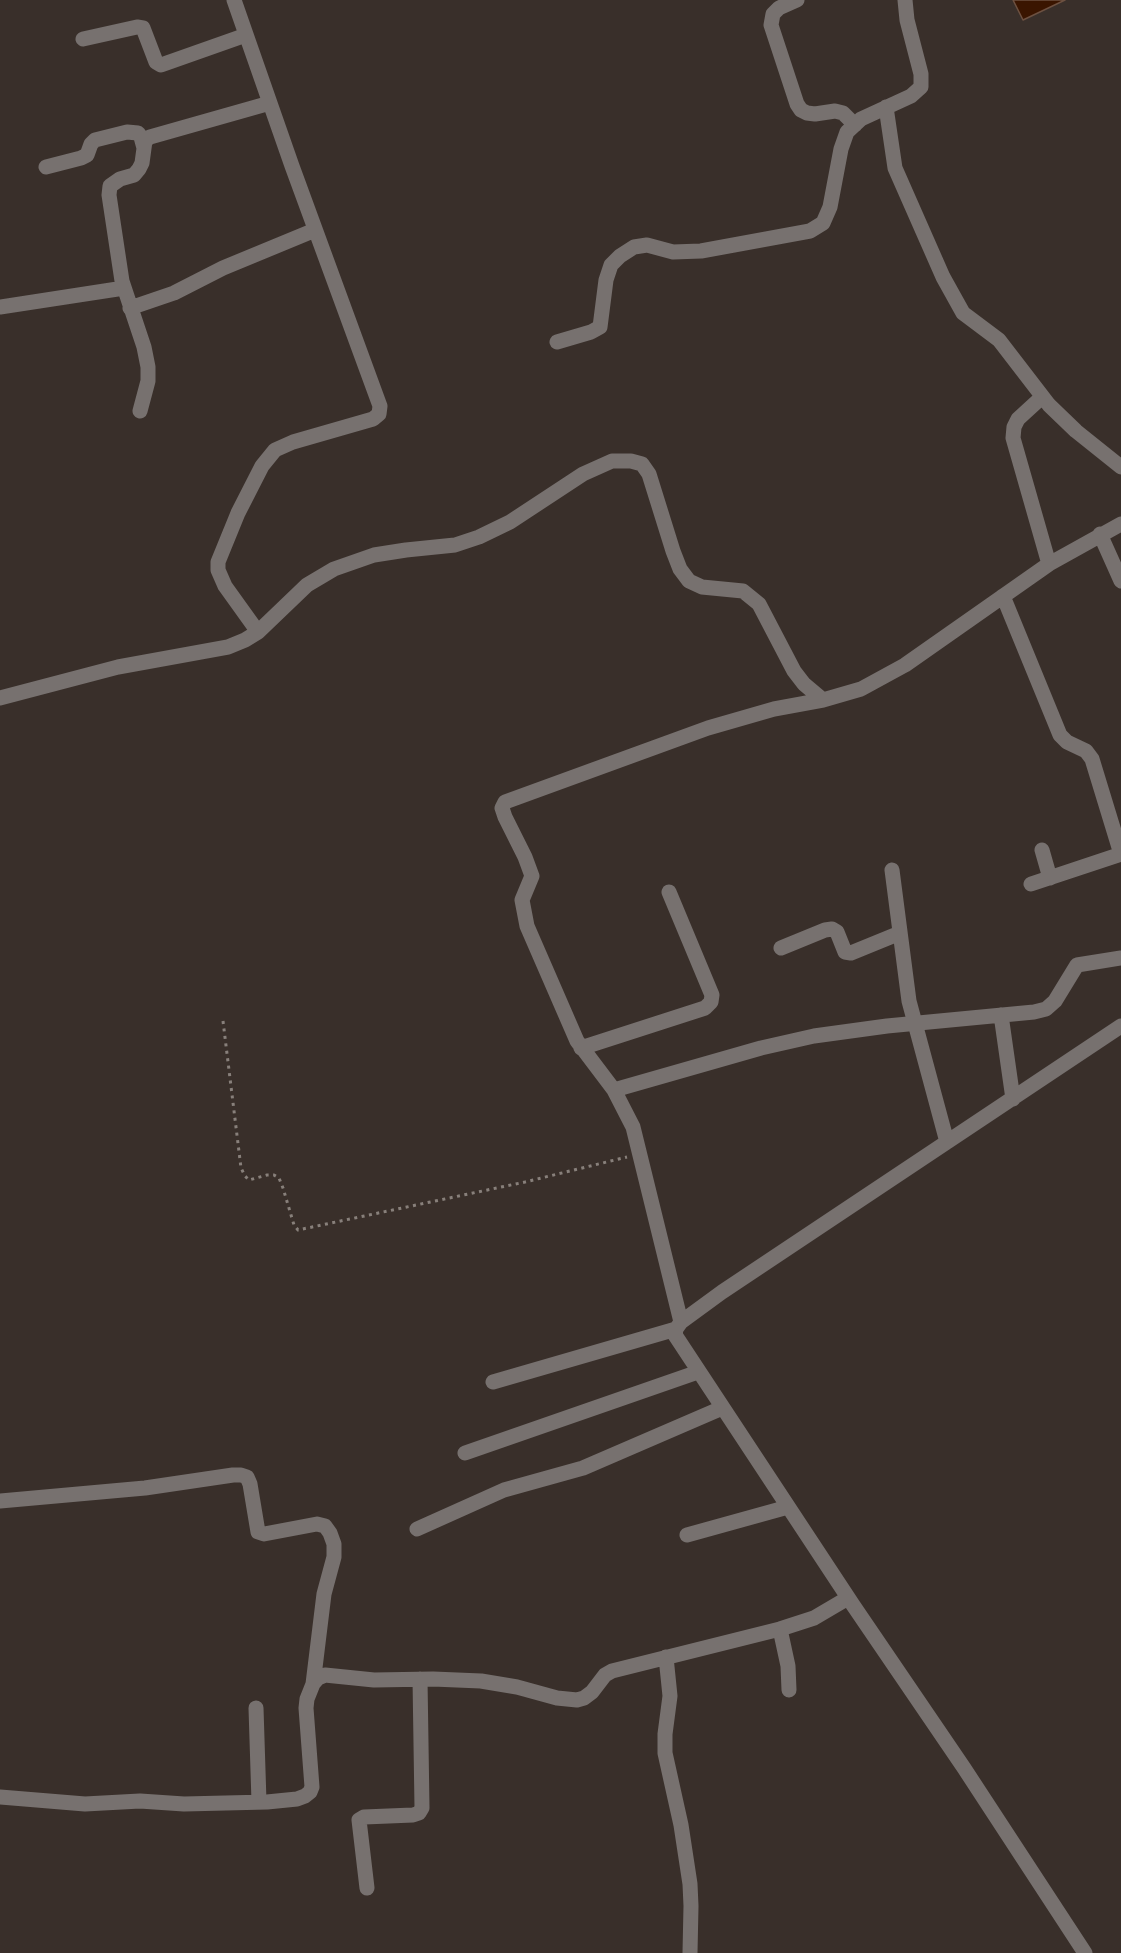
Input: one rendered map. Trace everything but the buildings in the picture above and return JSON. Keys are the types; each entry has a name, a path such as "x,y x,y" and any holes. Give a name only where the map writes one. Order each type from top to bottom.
{"street":[{"path":"234,0 380,406 379,414 373,419 292,442 275,450 262,465 238,513 218,562 218,570 225,586 258,632"},
{"path":"797,0 773,14 771,25 797,104 807,113 835,111 843,113 855,125"},
{"path":"557,342 600,327 606,280 611,265 634,247 647,244 673,252 701,251 810,231 823,223 830,207 841,148 847,132 861,119 911,96 921,87 921,74 907,20 905,0"},
{"path":"83,39 137,27 143,28 156,62 161,65 246,34"},
{"path":"140,411 148,381 148,366 124,288 110,186 120,179 134,175 139,170 146,141 157,134 270,103"},
{"path":"886,107 895,168 952,296 963,313 999,339 1042,397 1076,431 1121,468"},
{"path":"46,166 81,158 87,155 95,140 127,132 138,133 144,148"},
{"path":"130,308 174,293 223,268 315,230"},
{"path":"0,307 124,288"},
{"path":"1042,397 1018,419 1012,438 1049,564"},
{"path":"0,698 118,667 228,647 258,632 307,585 334,569 374,555 455,545 478,537 510,522 600,465 612,461 631,461 642,464 649,474 673,551 680,569 689,581 702,587 743,591 759,604 794,671 804,684 823,700"},
{"path":"1085,1953 964,1768 678,1342 675,1335 678,1325 641,1154 633,1127 614,1090 581,1048 571,1030 527,926 522,900 531,876 525,857 502,808 505,802 708,728 774,709 823,700 861,689 905,665 1049,564 1121,524"},
{"path":"1100,534 1121,580"},
{"path":"1003,596 1060,735 1067,742 1086,751 1092,759 1121,854 1031,884"},
{"path":"1042,850 1050,878"},
{"path":"892,870 909,1001 947,1142"},
{"path":"581,1048 705,1008 711,1002 712,996 669,892"},
{"path":"781,948 832,929 837,932 845,952 851,953 900,933"},
{"path":"614,1090 760,1048 814,1036 1046,1009 1055,1001 1077,966 1121,958"},
{"path":"1001,1016 1013,1099"},
{"path":"493,1382 678,1325 722,1293 1121,1026"},
{"path":"465,1453 698,1372"},
{"path":"417,1529 504,1490 583,1468 722,1408"},
{"path":"0,1501 145,1488 242,1474 250,1484 258,1532 264,1534 317,1524 325,1526 334,1544 334,1557 324,1594 313,1684 306,1708 312,1775 310,1792 297,1799 183,1804 123,1802 85,1804 0,1797"},
{"path":"687,1535 788,1507"},
{"path":"313,1684 325,1675 374,1680 481,1681 517,1687 557,1698 577,1700 592,1692 612,1671 780,1629 814,1618 848,1598"},
{"path":"780,1629 788,1666 789,1690"},
{"path":"666,1657 670,1696 664,1743 681,1825 690,1884 690,1953"},
{"path":"367,1888 359,1821 364,1817 413,1815 419,1813 422,1808 420,1679"},
{"path":"256,1708 258,1802"}],"path":[{"path":"223,1021 242,1168 249,1180 267,1175 279,1178 294,1225 298,1230 525,1182 641,1154"}],"shaded area":[{"path":"1013,0 1065,0 1023,20"}]}
